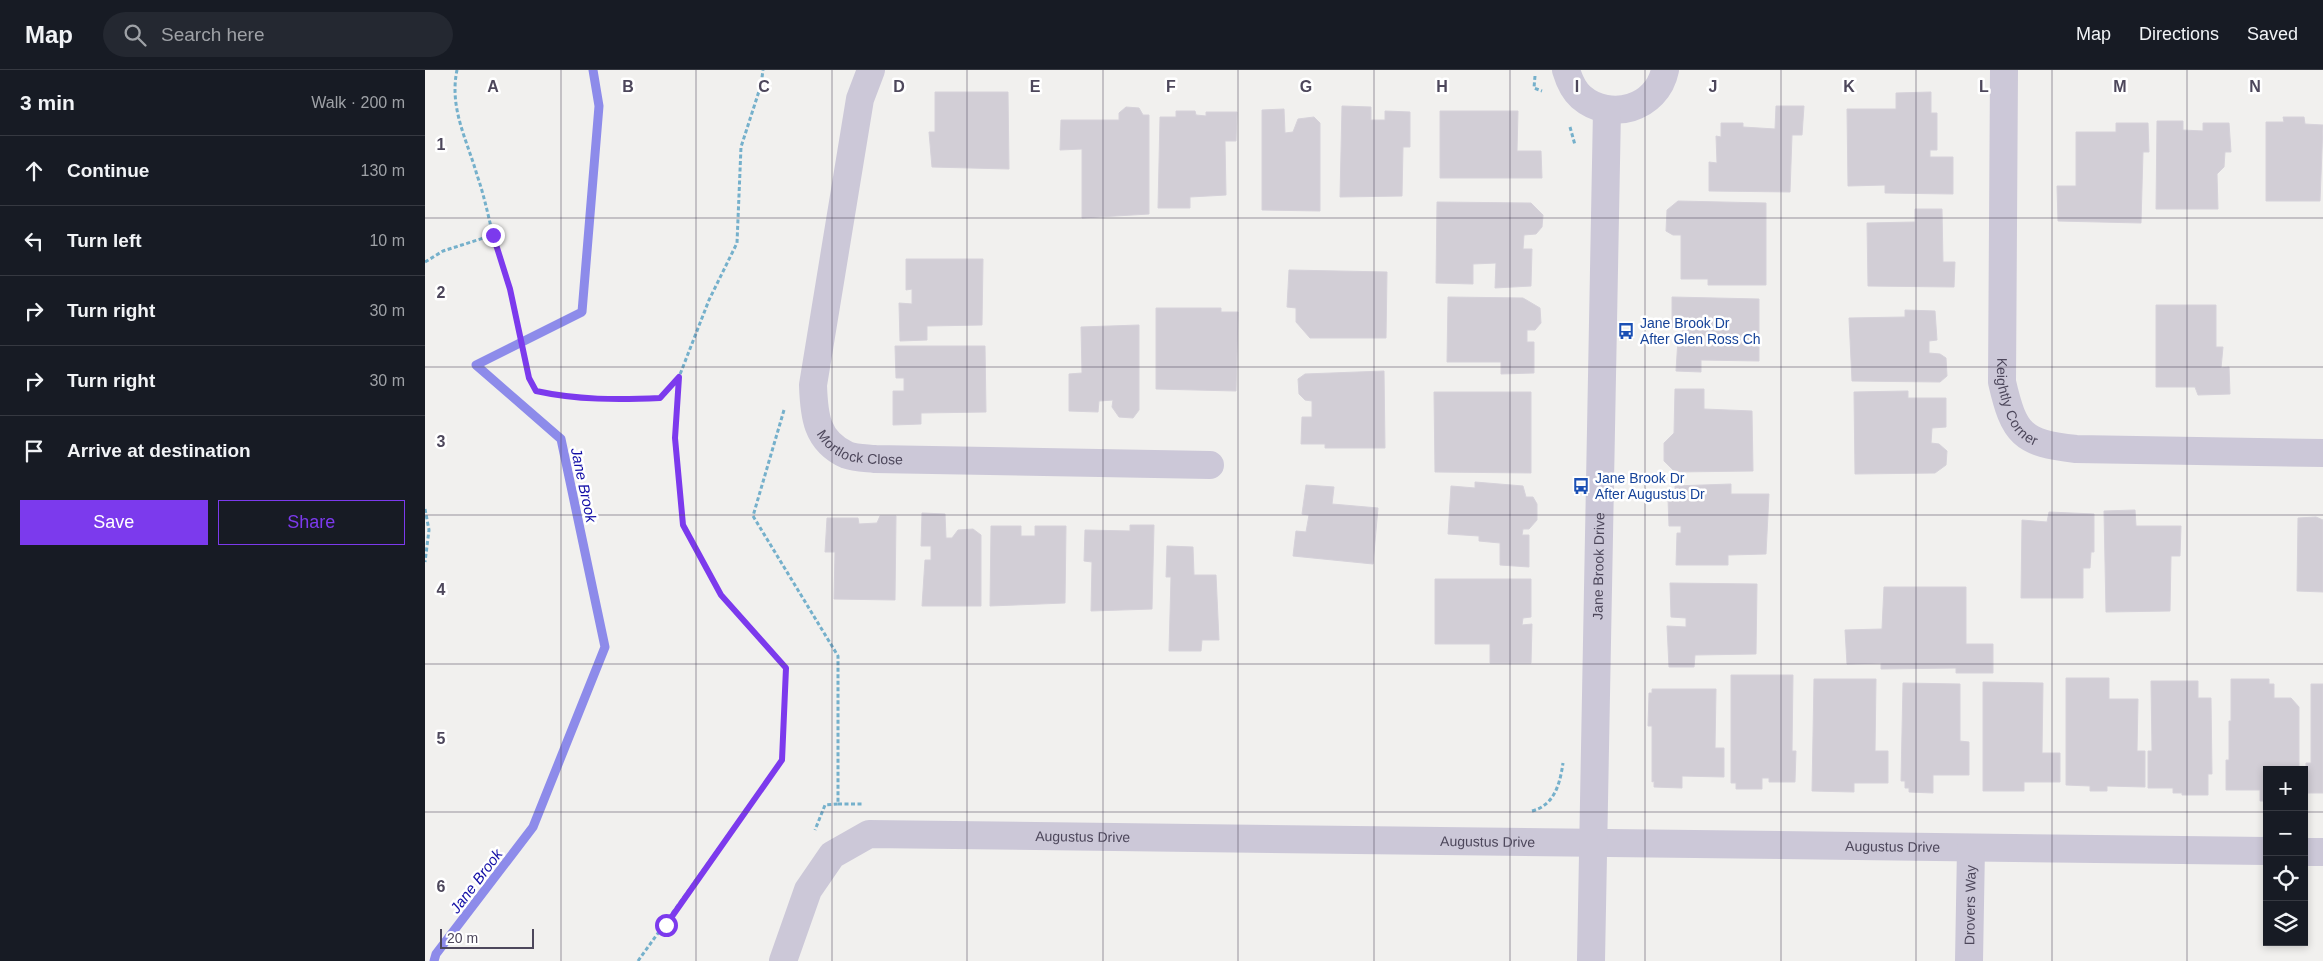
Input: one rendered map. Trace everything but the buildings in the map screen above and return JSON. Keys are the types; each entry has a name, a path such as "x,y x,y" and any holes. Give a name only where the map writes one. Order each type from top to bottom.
{"street":[{"name":"Mortlock Close","path":"871,70 860,99 813,385 815,417 826,440 848,455 875,459 1210,465"},
{"path":"1566,70 1570,84 1580,96 1592,105 1607,110 1622,110 1636,106 1649,98 1658,86 1665,70"},
{"name":"Keightly Corner","path":"2004,70 2002,382 2010,415 2024,435 2047,446 2076,450 2323,453"},
{"name":"Jane Brook Drive","path":"1591,961 1607,110"},
{"name":"Augustus Drive","path":"783,961 808,890 832,855 869,834 2263,851"},
{"name":"Drovers Way","path":"1969,961 1971,848"},
{"path":"2308,852 2323,852"}],"path":[{"path":"457,70 454,84 457,113 477,174 510,289 529,378 536,391 558,396 617,400 660,398 679,377"},
{"path":"638,961 782,760 786,668 721,595 683,525 675,438 679,377 709,300 737,244 741,147 761,85 763,70"},
{"path":"1535,70 1534,88 1545,93"},
{"path":"1567,119 1576,153"},
{"path":"425,262 443,250 493,235"},
{"path":"813,400 785,406 753,516 838,656 838,804"},
{"path":"425,509 429,530 425,562"},
{"path":"1529,812 1536,810 1551,800 1560,781 1564,754"},
{"path":"814,832 825,804 867,804"}],"waterway":[{"name":"Jane Brook","path":"434,961 436,954 533,827 605,647 561,439 476,365 582,312 599,106 593,70"}],"place":[{"name":"Jane Brook Dr After Glen Ross Ch","path":"1626,331"},
{"name":"Jane Brook Dr After Augustus Dr","path":"1581,486"}],"route":[{"path":"493,235 510,289 529,378 536,391 558,396 617,400 660,398 679,377 675,438 683,525 721,595 786,668 782,760 666,925"}]}
